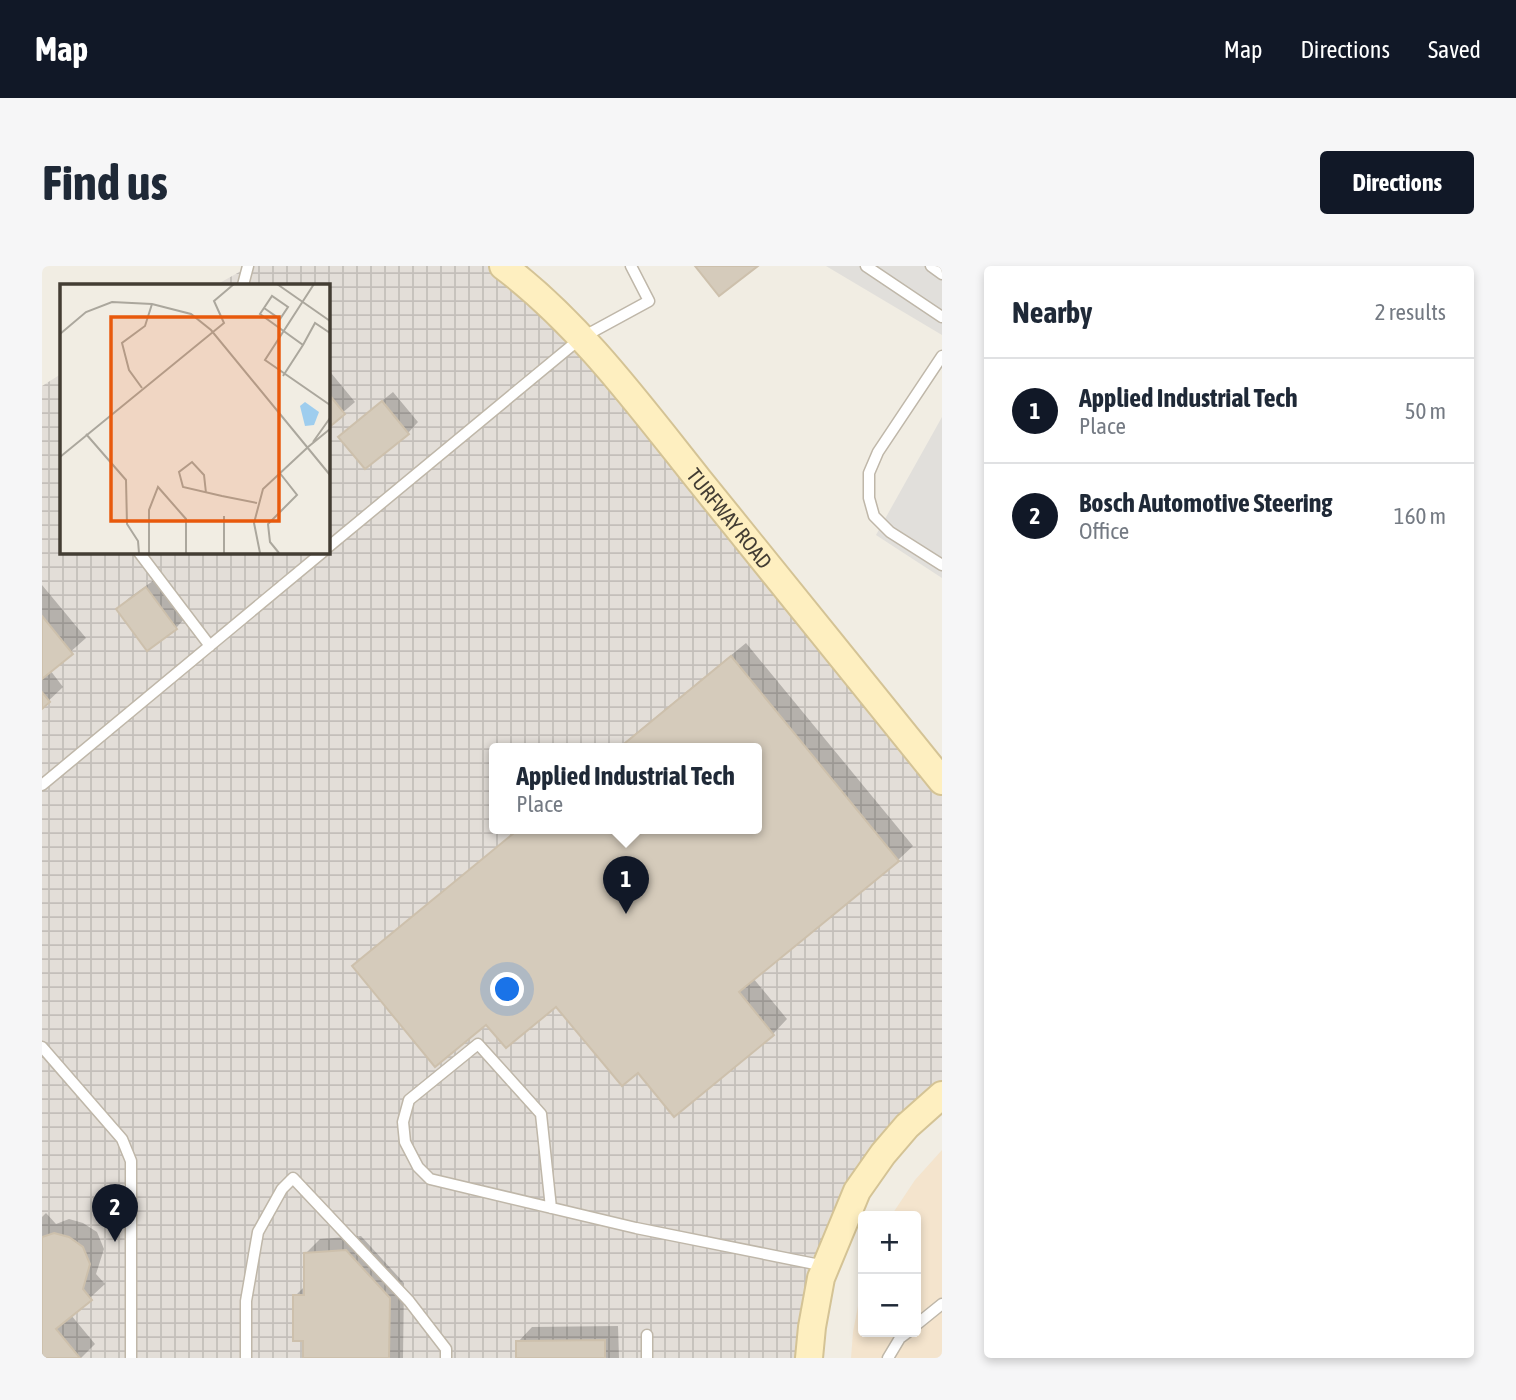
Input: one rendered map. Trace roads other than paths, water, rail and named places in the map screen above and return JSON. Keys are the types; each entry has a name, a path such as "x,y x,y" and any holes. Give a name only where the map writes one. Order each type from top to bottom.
{"main road":[{"name":"TURFWAY ROAD","path":"503,266 528,285 581,338 942,781"},
{"path":"809,1358 821,1278 858,1191 883,1154 907,1126 942,1095"}],"lane":[{"path":"243,284 248,266"},
{"path":"329,548 581,338 649,301 631,266"},
{"path":"866,266 942,317"},
{"path":"931,266 942,274"},
{"path":"942,356 878,452 869,473 869,498 874,516 890,532 942,565"},
{"path":"140,553 210,646"},
{"path":"42,785 322,553"},
{"path":"551,1208 541,1114 478,1044 409,1100 403,1122 405,1142 418,1167 429,1179 551,1208 636,1228 826,1266"},
{"path":"42,1047 122,1139 131,1161 131,1358"},
{"path":"246,1358 246,1301 258,1232 282,1189 293,1178 409,1301 446,1349 446,1358"},
{"path":"921,1321 942,1304"},
{"path":"647,1335 647,1358"},
{"path":"888,1358 901,1337"}],"place":[{"name":"Applied Industrial Tech","path":"626,914"},
{"name":"Bosch Automotive Steering","path":"115,1242"}]}
